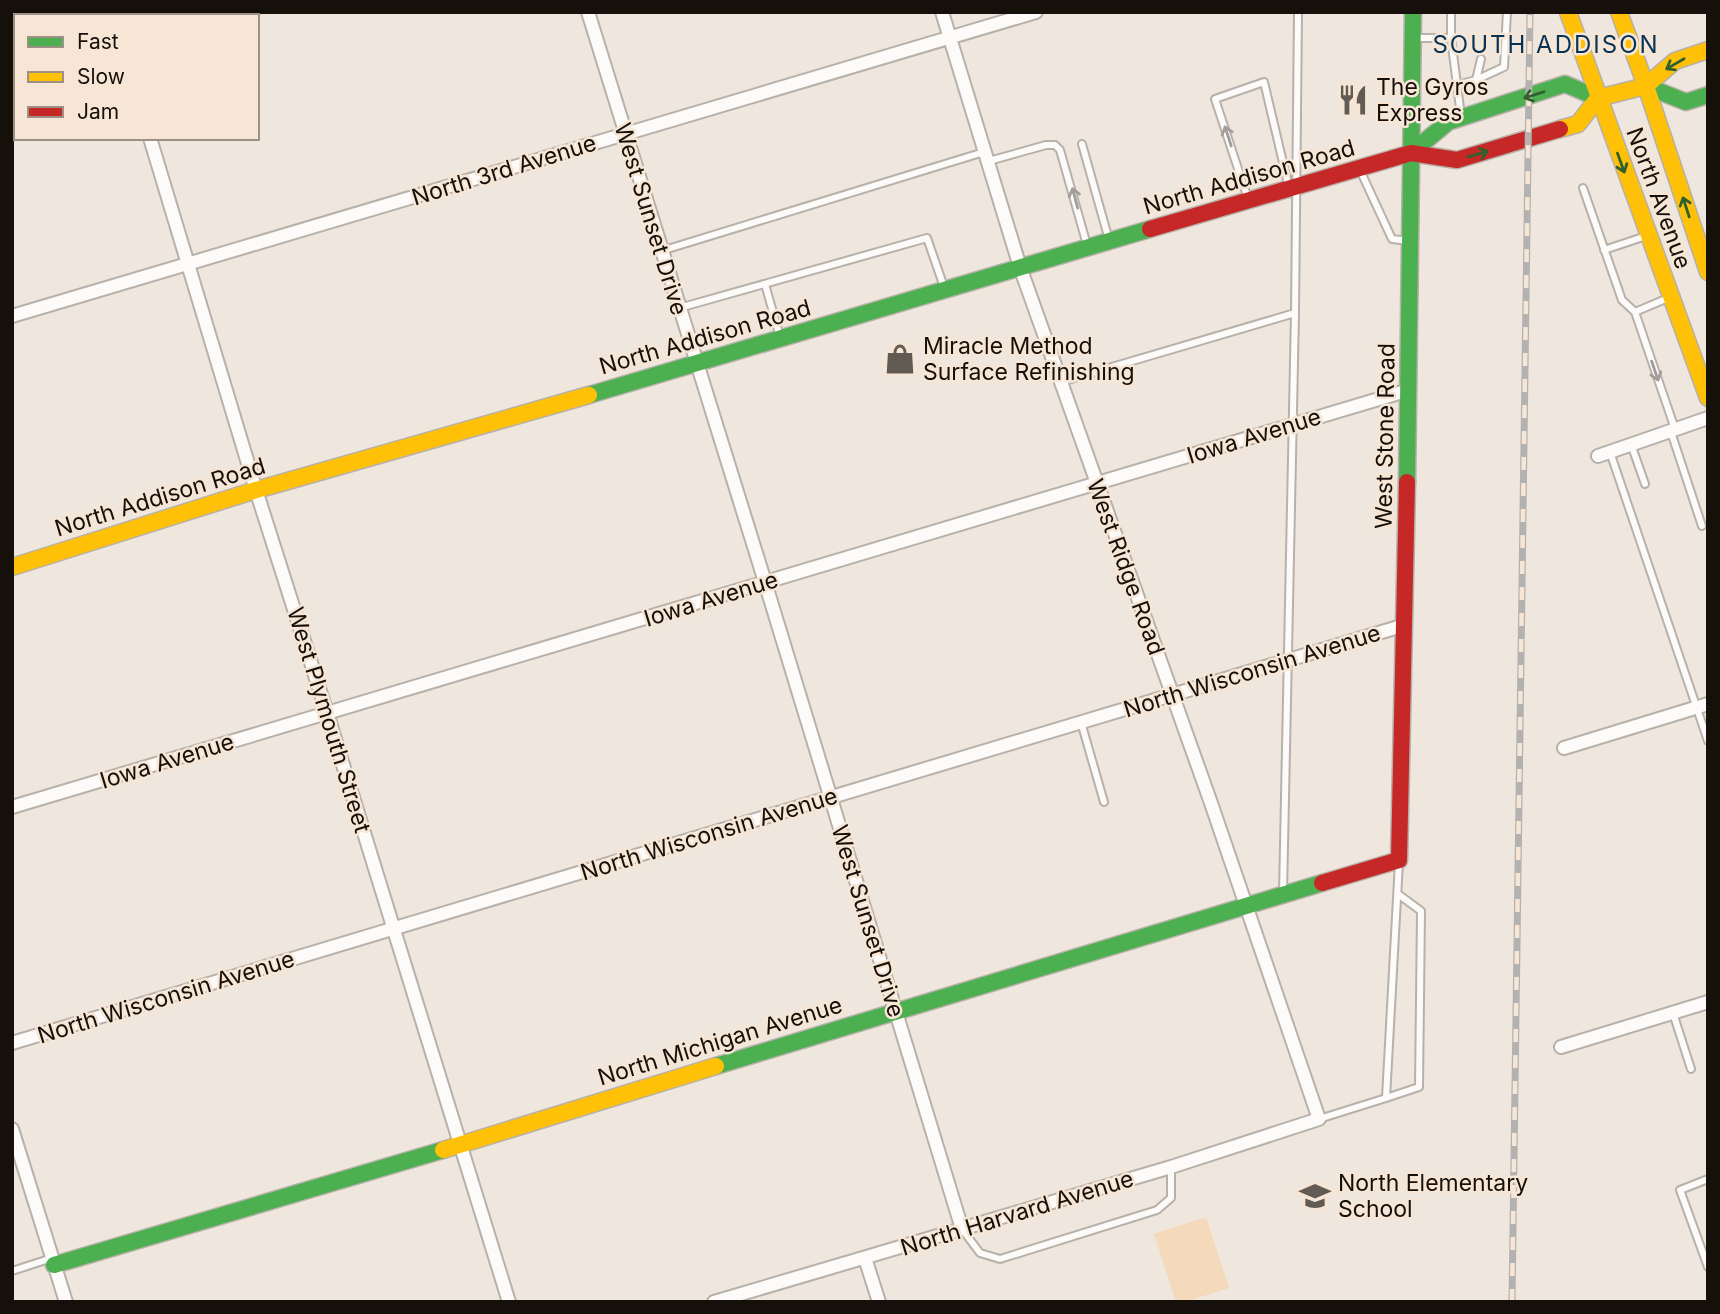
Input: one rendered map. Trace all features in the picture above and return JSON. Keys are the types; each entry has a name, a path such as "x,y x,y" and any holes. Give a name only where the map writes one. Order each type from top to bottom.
{"street":[{"name":"West Sunset Drive","path":"588,12 962,1229"},
{"name":"West Ridge Road","path":"942,12 1020,267 1320,1119"},
{"name":"North 3rd Avenue","path":"12,316 1036,12"},
{"name":"West Stone Road","path":"1399,860 1409,390 1413,12"},
{"name":"North Avenue","path":"1569,12 1598,99 1708,398"},
{"name":"North Avenue","path":"1619,12 1708,272"},
{"path":"1598,99 1646,86 1675,61 1708,50"},
{"name":"North Addison Road","path":"12,567 256,490 696,364 1411,153 1448,122 1565,84 1598,99 1578,124 1529,140 1457,160 1411,153"},
{"path":"1646,86 1686,102 1708,95"},
{"name":"West Plymouth Street","path":"151,140 256,490 509,1302"},
{"name":"Iowa Avenue","path":"12,807 1409,390"},
{"path":"1604,454 1708,418"},
{"name":"North Wisconsin Avenue","path":"12,1043 1405,625"},
{"path":"1564,748 1702,706"},
{"name":"North Michigan Avenue","path":"53,1261 459,1145 1399,860"},
{"path":"1561,1047 1708,1002"},
{"name":"North Harvard Avenue","path":"714,1302 1171,1167 1320,1119"},
{"path":"12,1129 66,1302"},
{"path":"865,1258 879,1302"}],"lane":[{"path":"1283,896 1294,313 1292,188 1298,12"},
{"path":"1451,12 1451,38 1461,118"},
{"path":"1457,85 1476,80 1504,67 1504,12"},
{"path":"1413,38 1451,38"},
{"path":"1476,80 1481,59"},
{"path":"1249,200 1215,99 1264,82 1292,188"},
{"path":"1082,144 1109,241"},
{"path":"662,251 985,157 1046,145 1055,145 1060,150 1088,247"},
{"path":"1359,169 1392,239 1411,242"},
{"path":"1583,188 1622,300 1635,312 1702,526"},
{"path":"1604,250 1648,236"},
{"path":"679,308 927,238 944,289"},
{"path":"765,284 780,339"},
{"path":"1635,312 1671,297"},
{"path":"1060,382 1294,313"},
{"path":"1632,444 1645,484"},
{"path":"1604,454 1702,706 1708,741"},
{"path":"1081,722 1104,802"},
{"path":"1386,1098 1399,860"},
{"path":"1320,1119 1419,1087 1421,911 1398,894"},
{"path":"1673,1013 1691,1069"},
{"path":"962,1229 980,1253 1000,1259 1157,1210 1171,1198 1171,1167"},
{"path":"1708,1180 1680,1190 1708,1266"},
{"path":"12,1270 53,1261"}],"shaded area":[{"path":"1206,1217 1229,1288 1185,1302 1176,1302 1154,1234"}],"railway":[{"path":"1512,1302 1530,12"}],"traffic: fast":[{"path":"1407,482 1413,12"},
{"path":"1411,153 1448,122 1565,84 1598,98"},
{"path":"1646,86 1686,102 1708,95"},
{"path":"589,395 1150,229"},
{"path":"716,1066 1322,883"},
{"path":"54,1265 443,1150"}],"traffic: slow":[{"path":"1568,12 1708,398"},
{"path":"1619,12 1708,272"},
{"path":"1560,129 1578,124 1598,98 1646,86 1675,61 1708,50"},
{"path":"12,567 256,490 589,395"},
{"path":"443,1150 716,1066"}],"traffic: jam":[{"path":"1150,229 1411,153 1457,160 1560,129"},
{"path":"1322,883 1399,860 1407,482"}],"place":[{"name":"The Gyros Express","path":"1353,100"},
{"name":"Miracle Method Surface Refinishing","path":"900,359"},
{"name":"North Elementary School","path":"1315,1196"}],"district":[{"name":"SOUTH ADDISON","path":"1546,45"}]}
